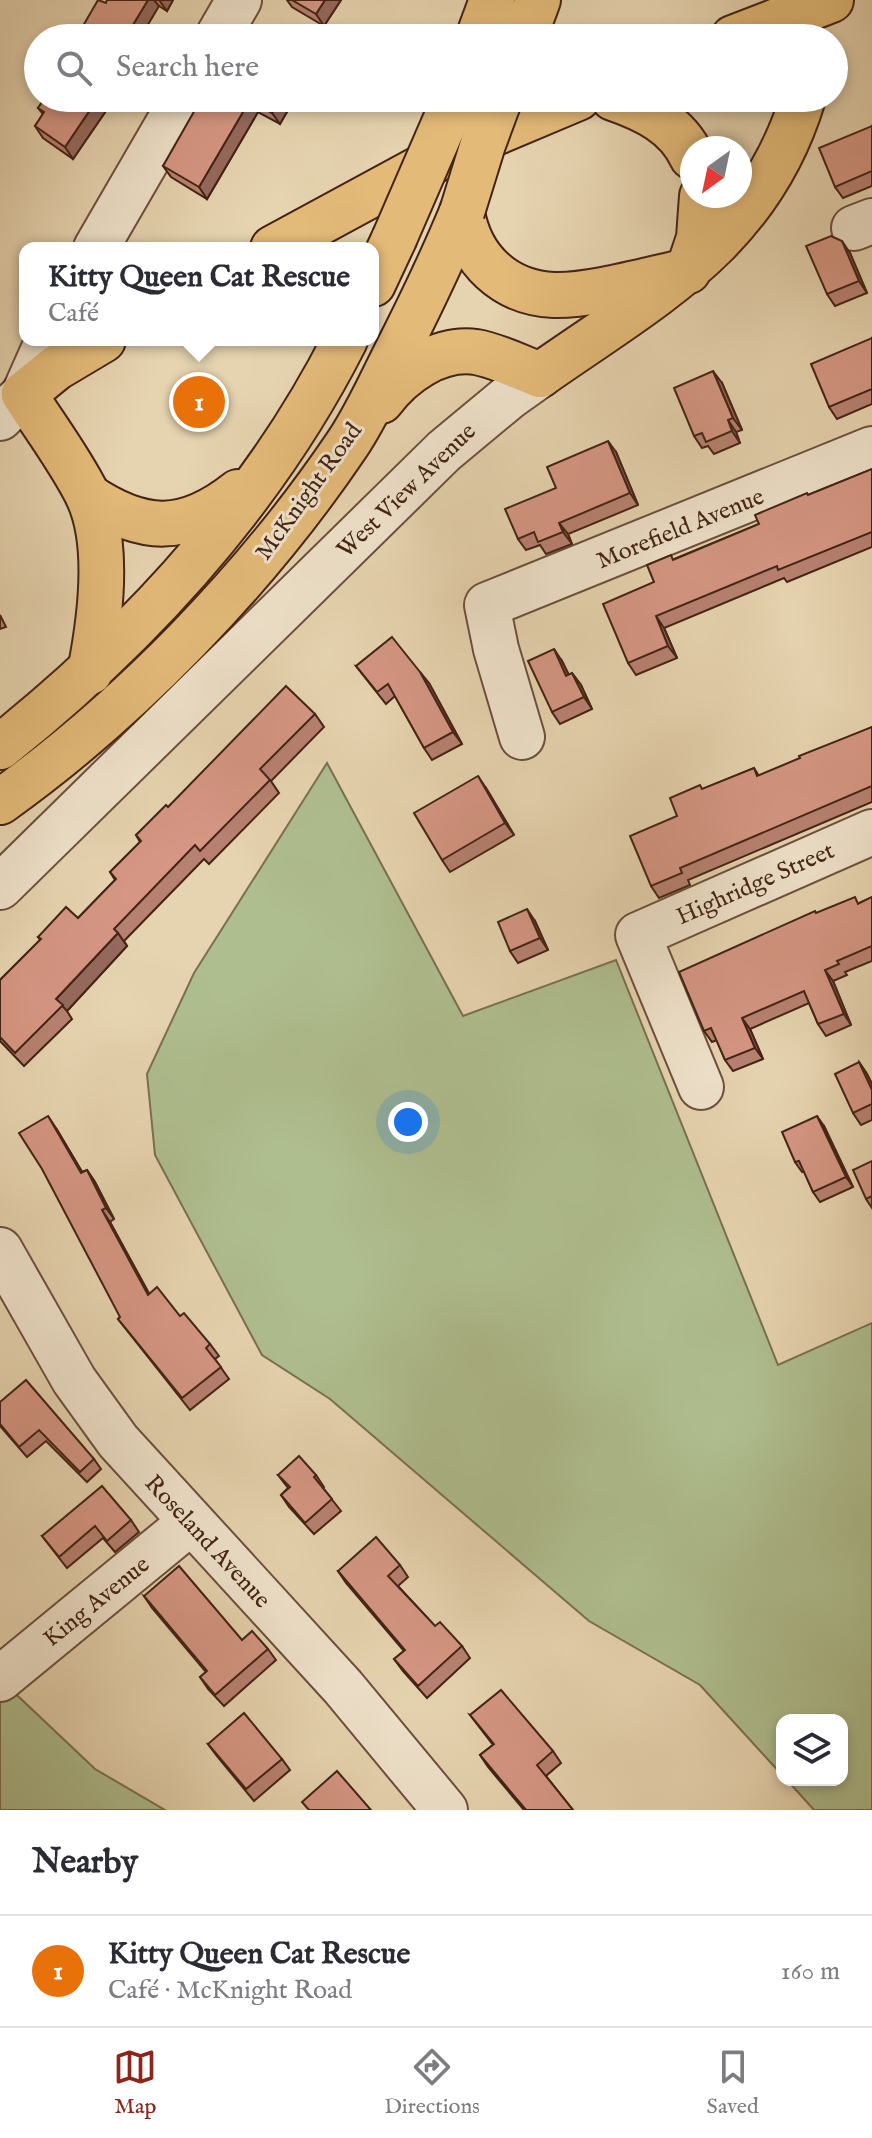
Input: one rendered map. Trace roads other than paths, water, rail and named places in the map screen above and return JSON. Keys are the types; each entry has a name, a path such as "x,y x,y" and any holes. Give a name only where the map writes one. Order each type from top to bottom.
{"main road":[{"path":"483,24 492,0"},
{"path":"529,24 538,0"},
{"path":"785,24 825,13"},
{"path":"379,271 449,112"},
{"name":"McKnight Road","path":"0,802 119,704 217,608 264,555 347,444 426,295 462,212 495,112"},
{"path":"284,242 452,151 545,112"},
{"path":"646,112 673,129 680,139"},
{"name":"West View Avenue","path":"540,375 688,271 734,226 760,190 788,142 798,112"},
{"path":"462,212 466,235 476,254 493,272 512,284 553,295 574,294 688,271 699,238 701,208"},
{"path":"93,346 8,403 88,496 125,518 165,525 206,514 264,472"},
{"name":"McKnight Road","path":"0,747 90,672 182,577 264,472 342,346"},
{"path":"347,444 393,386 432,359 473,352 540,375"},
{"path":"88,496 100,553 101,583 100,613 90,672"}],"street":[{"path":"225,24 239,0"},
{"path":"99,242 175,112"},
{"path":"8,403 44,346"},
{"name":"West View Avenue","path":"0,887 444,451 540,375"},
{"name":"Morefield Avenue","path":"522,737 496,649 487,605 872,449"},
{"name":"Highridge Street","path":"701,1087 638,935 872,832"},
{"name":"Roseland Avenue","path":"0,1250 74,1380 96,1411 145,1472 343,1687 445,1810"},
{"name":"King Avenue","path":"0,1679 191,1522"}],"place":[{"name":"Kitty Queen Cat Rescue","path":"199,402"}]}
